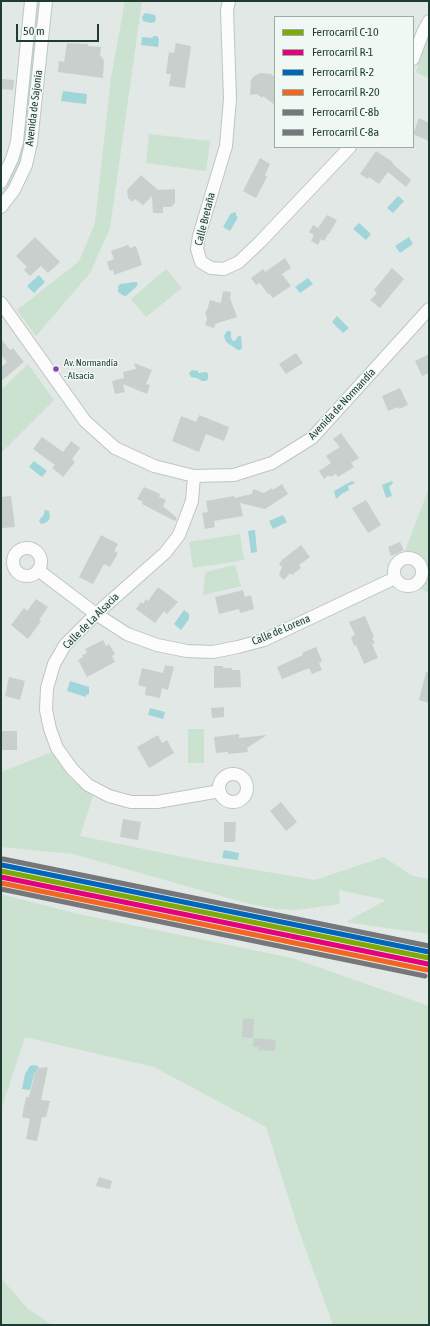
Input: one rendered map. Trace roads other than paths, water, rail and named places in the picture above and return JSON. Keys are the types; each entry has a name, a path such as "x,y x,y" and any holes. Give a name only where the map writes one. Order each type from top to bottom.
{"street":[{"name":"Avenida de Sajonia","path":"1,182 12,159 17,142 31,1"},
{"name":"Avenida de Sajonia","path":"1,207 14,190 26,164 31,142 46,1"},
{"name":"Calle Bretaña","path":"229,1 227,10 230,99 226,146 199,236 197,249 201,262 210,268 224,269 239,262 260,242 349,148"},
{"path":"414,56 423,32 429,21"},
{"name":"Avenida de Normandía","path":"1,303 85,421 115,448 154,466 194,476 234,475 272,463 312,438 429,309"},
{"name":"Calle de La Alsacia","path":"194,476 192,501 179,535 164,553 96,614 65,645 54,664 47,688 46,710 50,729 57,748 72,770 88,785 109,796 132,802 157,802 220,791"},
{"name":"Calle de Lorena","path":"38,570 96,614 127,634 157,645 187,651 213,652 264,640 395,578"}],"water":[{"path":"145,13 155,15 155,22 151,23 143,21 142,17"},
{"path":"157,36 159,39 158,47 141,45 142,37 152,38"},
{"path":"63,91 87,94 86,104 61,101"},
{"path":"398,196 404,201 393,213 387,208"},
{"path":"234,212 238,217 230,231 223,227 231,213 232,214"},
{"path":"359,223 371,234 366,240 353,229"},
{"path":"409,237 413,244 400,253 395,246"},
{"path":"39,275 45,282 34,293 27,286"},
{"path":"308,278 313,284 300,293 295,287"},
{"path":"138,283 137,286 126,296 118,292 118,287 120,284"},
{"path":"337,316 349,328 343,333 332,322"},
{"path":"227,331 230,331 233,341 236,340 238,336 241,336 242,348 240,350 226,342 224,336"},
{"path":"192,370 198,371 198,373 206,372 208,374 208,379 206,381 202,381 191,377 189,373"},
{"path":"34,461 47,471 42,477 29,467"},
{"path":"352,481 355,483 348,486 349,490 336,499 334,491"},
{"path":"392,481 393,483 389,487 392,496 386,498 382,485"},
{"path":"45,510 49,511 50,518 47,522 42,524 39,520 43,516"},
{"path":"283,515 287,522 273,529 269,521"},
{"path":"255,530 257,552 251,553 248,531"},
{"path":"184,610 189,614 189,619 181,630 174,624"},
{"path":"70,681 89,687 89,694 86,695 86,697 67,691"},
{"path":"150,708 165,712 163,719 148,715"},
{"path":"224,850 239,853 238,860 222,858"},
{"path":"30,1066 38,1066 39,1068 34,1074 30,1090 22,1089 25,1074"}],"rail line":[{"name":"C-8b","path":"3,859 429,946"},
{"name":"R-2","path":"2,865 429,952"},
{"name":"C-10","path":"1,871 429,958"},
{"name":"R-1","path":"1,877 428,964"},
{"name":"R-20","path":"1,883 427,970"},
{"name":"C-8a","path":"1,889 425,976"}],"place":[{"name":"Av. Normandía - Alsacia","path":"56,369"}]}
